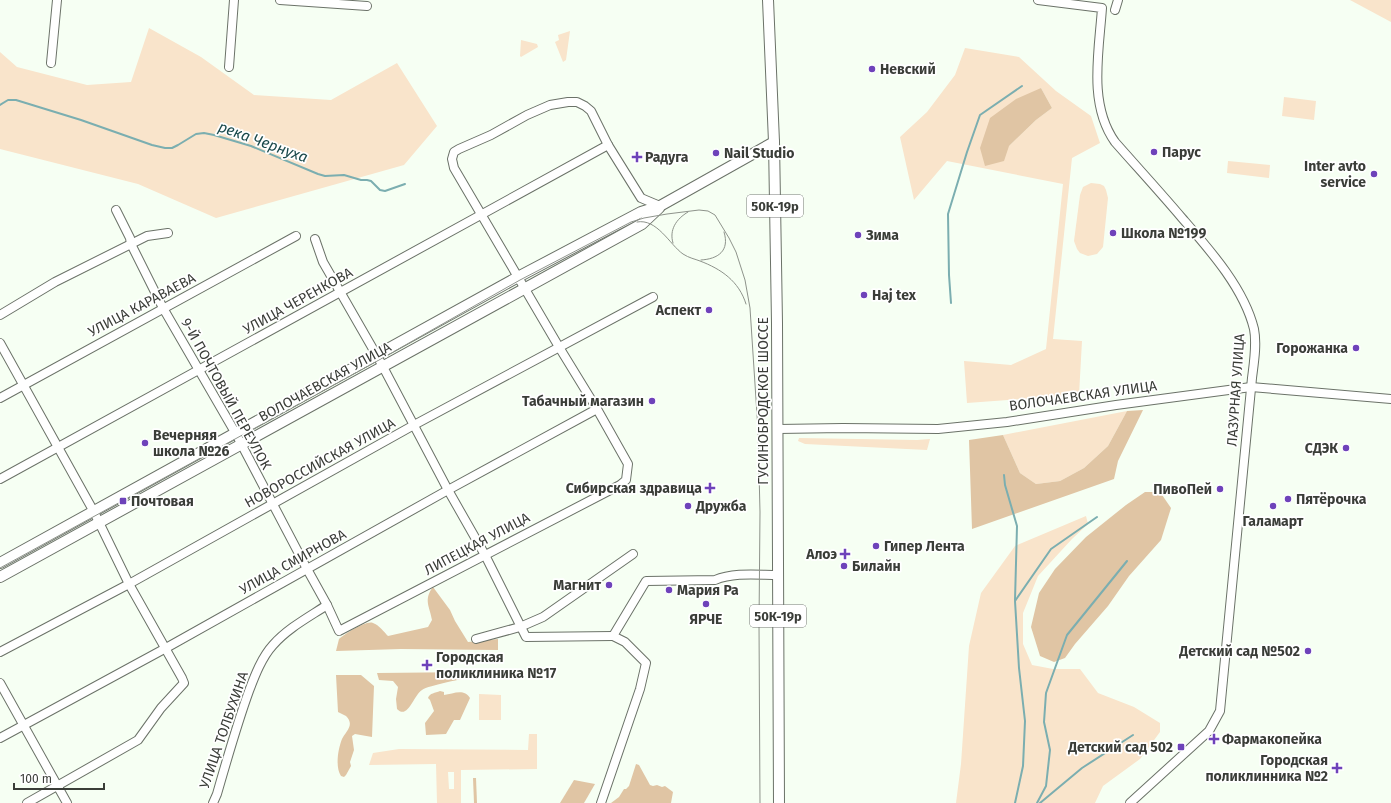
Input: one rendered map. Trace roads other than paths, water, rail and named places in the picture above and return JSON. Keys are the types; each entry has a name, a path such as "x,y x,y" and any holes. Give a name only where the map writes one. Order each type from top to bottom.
{"main road":[{"name":"ГУСИНОБРОДСКОЕ ШОССЕ","path":"768,0 774,142 777,323 779,803"},
{"name":"ВОЛОЧАЕВСКАЯ УЛИЦА","path":"0,564 518,277 641,212 660,206 774,142"},
{"name":"ВОЛОЧАЕВСКАЯ УЛИЦА","path":"0,577 642,224 660,206"}],"street":[{"path":"51,62 57,0"},
{"path":"229,67 234,0"},
{"path":"280,0 367,6"},
{"name":"ЛАЗУРНАЯ УЛИЦА","path":"1038,0 1102,8 1097,78 1101,112 1108,133 1201,240 1222,267 1238,291 1254,330 1255,348 1252,387 1220,711 1209,732 1130,803"},
{"path":"1115,10 1118,0"},
{"path":"598,409 559,347 454,168 452,159 454,152 550,105 577,102 591,111 608,145 641,198 660,206"},
{"name":"УЛИЦА ЧЕРЕНКОВА","path":"0,479 608,145"},
{"name":"9-Й ПОЧТОВЫЙ ПЕРЕУЛОК","path":"116,210 163,308 236,434 272,504 328,605 340,631"},
{"path":"1,313 54,282 147,236 168,233"},
{"name":"УЛИЦА КАРАВАЕВА","path":"0,398 296,236"},
{"path":"315,239 323,262 377,356 448,490 485,554 520,627 526,636 613,636 626,642 646,663 640,690 601,803"},
{"name":"НОВОРОССИЙСКАЯ УЛИЦА","path":"0,652 129,584 414,424 653,297"},
{"path":"0,343 94,512 129,584 166,648 184,683 161,708 138,740 27,803"},
{"name":"ВОЛОЧАЕВСКАЯ УЛИЦА","path":"778,429 843,428 938,430 1007,422 1205,392 1252,387 1391,399"},
{"name":"ЛИПЕЦКАЯ УЛИЦА","path":"340,631 485,554 620,485 626,480 628,464 598,409"},
{"name":"УЛИЦА СМИРНОВА","path":"0,738 166,648 448,490 598,409"},
{"path":"476,638 520,627 543,617 633,554"},
{"path":"613,636 646,581 716,580 723,576 778,575"},
{"name":"УЛИЦА ТОЛБУХИНА","path":"213,803 242,712 253,680 262,660 272,645 288,632 328,605"},
{"path":"0,683 67,803"}],"waterway":[{"path":"951,303 948,214 967,152 980,115 1022,86"},
{"name":"река Чернуха","path":"0,105 8,100 16,100 165,148 172,148 196,134 204,133 251,146 318,174 325,176 344,175 371,181 380,190 385,191 405,184"},
{"path":"1004,475 1005,485 1017,526 1015,600"},
{"path":"1015,803 1023,766 1025,721 1019,668 1015,601 1051,549 1097,517"},
{"path":"1037,803 1046,786 1050,750 1044,722 1046,693 1067,635 1127,561"},
{"path":"1040,803 1082,768 1133,735"}],"tram line":[{"path":"0,568 379,360 520,280 631,222 667,214 699,210 708,211 715,215 736,252 745,280 750,308 758,430 760,512 760,803"},
{"path":"673,243 672,234 674,225 688,212"},
{"path":"637,222 651,224 663,233 683,254 708,264 722,272 734,282 746,304"},
{"path":"701,260 713,258 721,253 725,244 724,232"}],"place":[{"name":"Невский","path":"872,69"},
{"name":"Парус","path":"1154,152"},
{"name":"Nail Studio","path":"716,153"},
{"name":"Радуга","path":"637,157"},
{"name":"Inter avto service","path":"1374,174"},
{"name":"Школа №199","path":"1113,233"},
{"name":"Зима","path":"858,235"},
{"name":"Haj tex","path":"864,295"},
{"name":"Аспект","path":"709,310"},
{"name":"Горожанка","path":"1356,348"},
{"name":"Табачный магазин","path":"652,401"},
{"name":"Вечерняя школа №26","path":"145,443"},
{"name":"СДЭК","path":"1346,448"},
{"name":"Сибирская здравица","path":"710,488"},
{"name":"ПивоПей","path":"1220,489"},
{"name":"Пятёрочка","path":"1288,499"},
{"name":"Почтовая","path":"123,501"},
{"name":"Дружба","path":"688,506"},
{"name":"Галамарт","path":"1273,506"},
{"name":"Гипер Лента","path":"876,546"},
{"name":"Алоэ","path":"845,554"},
{"name":"Билайн","path":"844,566"},
{"name":"Магнит","path":"609,585"},
{"name":"Мария Ра","path":"669,590"},
{"name":"ЯРЧЕ","path":"706,604"},
{"name":"Детский сад №502","path":"1308,651"},
{"name":"Городская поликлиника №17","path":"427,665"},
{"name":"Фармакопейка","path":"1214,739"},
{"name":"Детский сад 502","path":"1181,747"},
{"name":"Городская поликлинника №2","path":"1337,768"}]}
